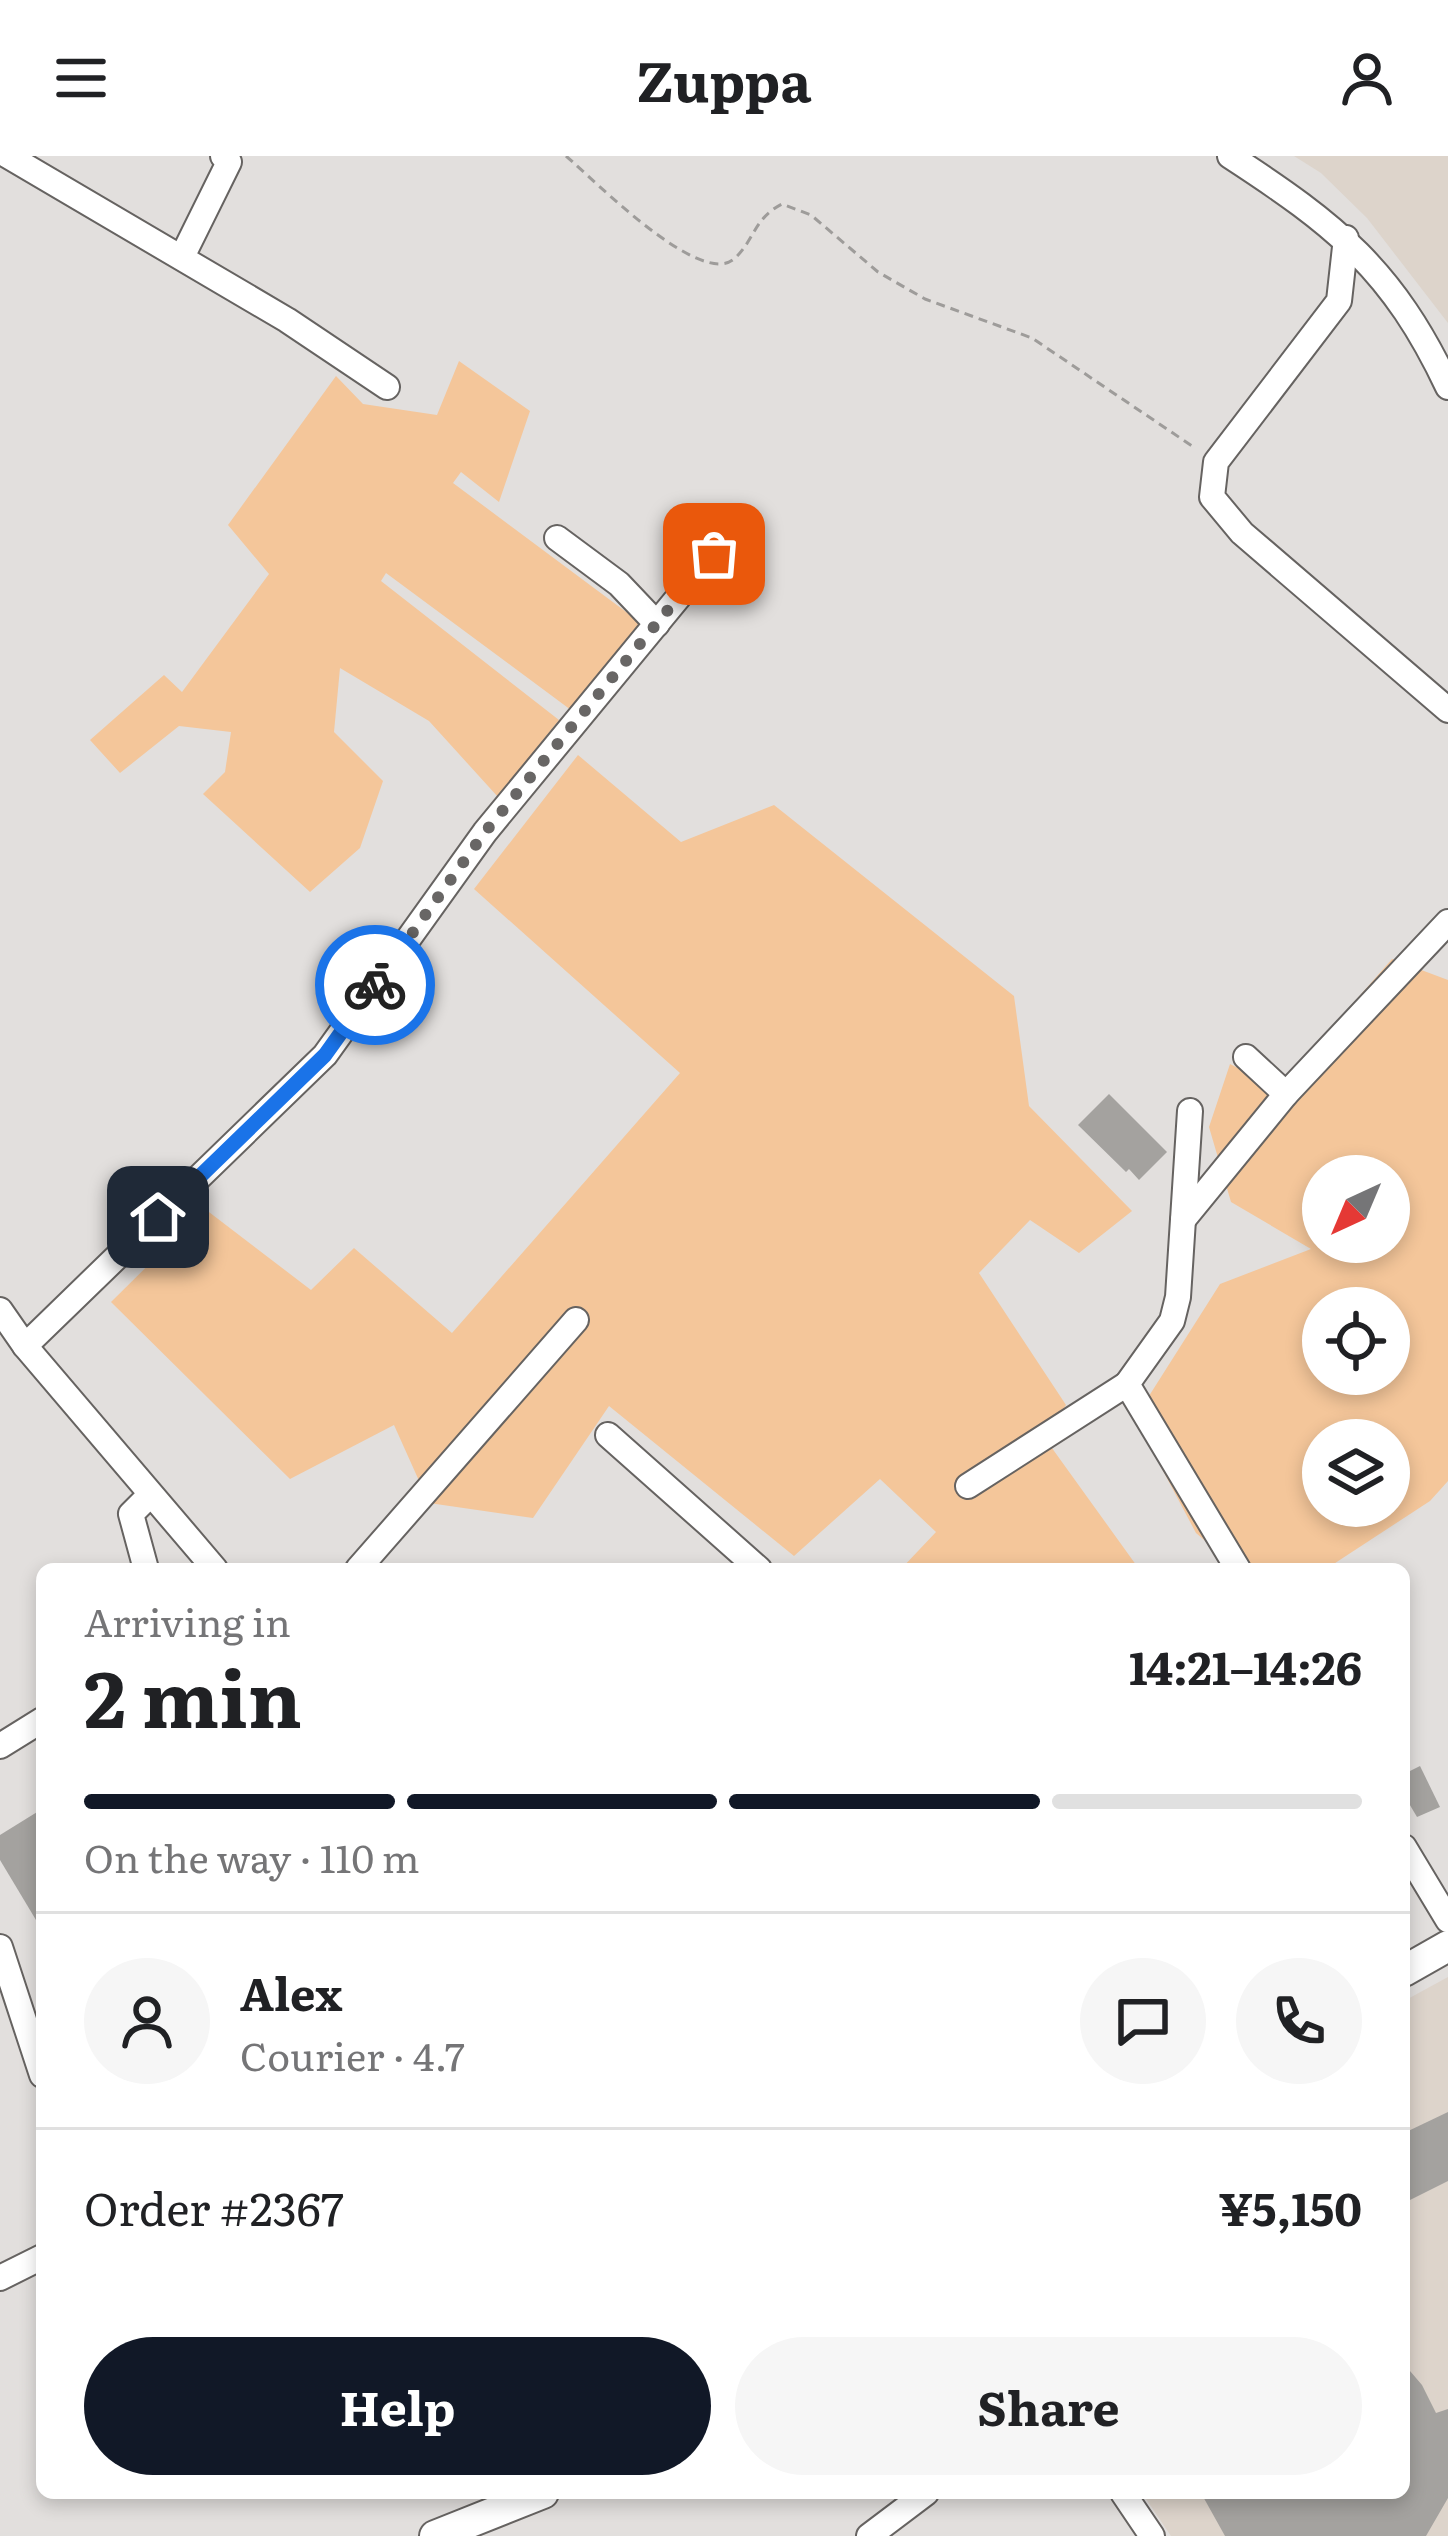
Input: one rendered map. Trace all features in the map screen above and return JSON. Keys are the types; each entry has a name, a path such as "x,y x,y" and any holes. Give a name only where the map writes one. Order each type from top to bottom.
{"main road":[{"path":"1410,1967 1448,1946"},
{"path":"435,2536 528,2499"}],"street":[{"path":"8,156 287,320 387,387"},
{"path":"182,257 229,162 223,156"},
{"path":"1230,156 1346,238 1394,290 1422,332 1448,387"},
{"path":"1346,238 1339,301 1216,462 1212,497 1242,533 1448,710"},
{"path":"557,538 620,584 657,624"},
{"path":"25,1346 325,1055 485,832 714,554"},
{"path":"1183,1220 1286,1094 1448,922"},
{"path":"1246,1057 1286,1094"},
{"path":"968,1486 1127,1384 1172,1322 1178,1297 1190,1111"},
{"path":"0,1310 25,1346 210,1563"},
{"path":"363,1563 576,1320"},
{"path":"1127,1384 1234,1563"},
{"path":"608,1435 752,1563"},
{"path":"144,1563 130,1514 150,1495"},
{"path":"0,1746 36,1724"},
{"path":"1410,1856 1448,1920"},
{"path":"0,1947 36,2057"},
{"path":"0,2278 36,2260"},
{"path":"869,2536 918,2499"},
{"path":"1126,2499 1143,2533"}],"path":[{"path":"566,156 664,239 703,264 720,266 735,258 763,214 782,204 812,214 878,272 925,299 1031,338 1216,462"}],"shaded area":[{"path":"1294,156 1448,156 1448,323 1367,218 1321,173"},
{"path":"459,361 530,411 499,502 461,472 453,483 641,623 575,713 386,573 381,581 559,720 498,797 429,721 340,668 334,732 383,781 360,848 310,892 203,794 225,772 231,732 179,726 120,773 90,740 164,675 182,692 269,574 228,525 336,376 363,404 437,415"},
{"path":"578,755 681,842 774,805 1014,996 1029,1106 1132,1211 1079,1253 1030,1220 979,1273 1066,1405 1044,1437 1135,1563 907,1563 936,1532 880,1479 794,1556 609,1406 533,1518 429,1503 394,1425 290,1479 111,1302 205,1209 311,1290 354,1248 452,1333 680,1073 474,889"},
{"path":"1392,959 1448,980 1448,1481 1410,1514 1410,1419 1302,1419 1302,1527 1390,1527 1335,1563 1231,1563 1196,1533 1135,1418 1220,1284 1302,1252 1302,1263 1410,1263 1410,1155 1302,1155 1302,1244 1231,1202 1209,1127 1230,1064 1286,1093 1313,1081 1341,1017"},
{"path":"1448,1977 1448,2536 1171,2536 1146,2499 1410,2499 1410,1998"}],"building":[{"path":"1109,1094 1167,1152 1139,1180 1078,1125"},
{"path":"1420,1766 1440,1807 1417,1817 1410,1805 1410,1771"},
{"path":"36,1813 36,1920 0,1860 0,1835"},
{"path":"1448,2112 1448,2181 1410,2200 1410,2130"},
{"path":"1410,2371 1436,2413 1448,2409 1448,2498 1426,2536 1225,2536 1204,2499 1410,2499"}],"way so far":[{"path":"375,985 485,832 714,554"}],"route":[{"path":"158,1217 325,1055 375,985"}]}
